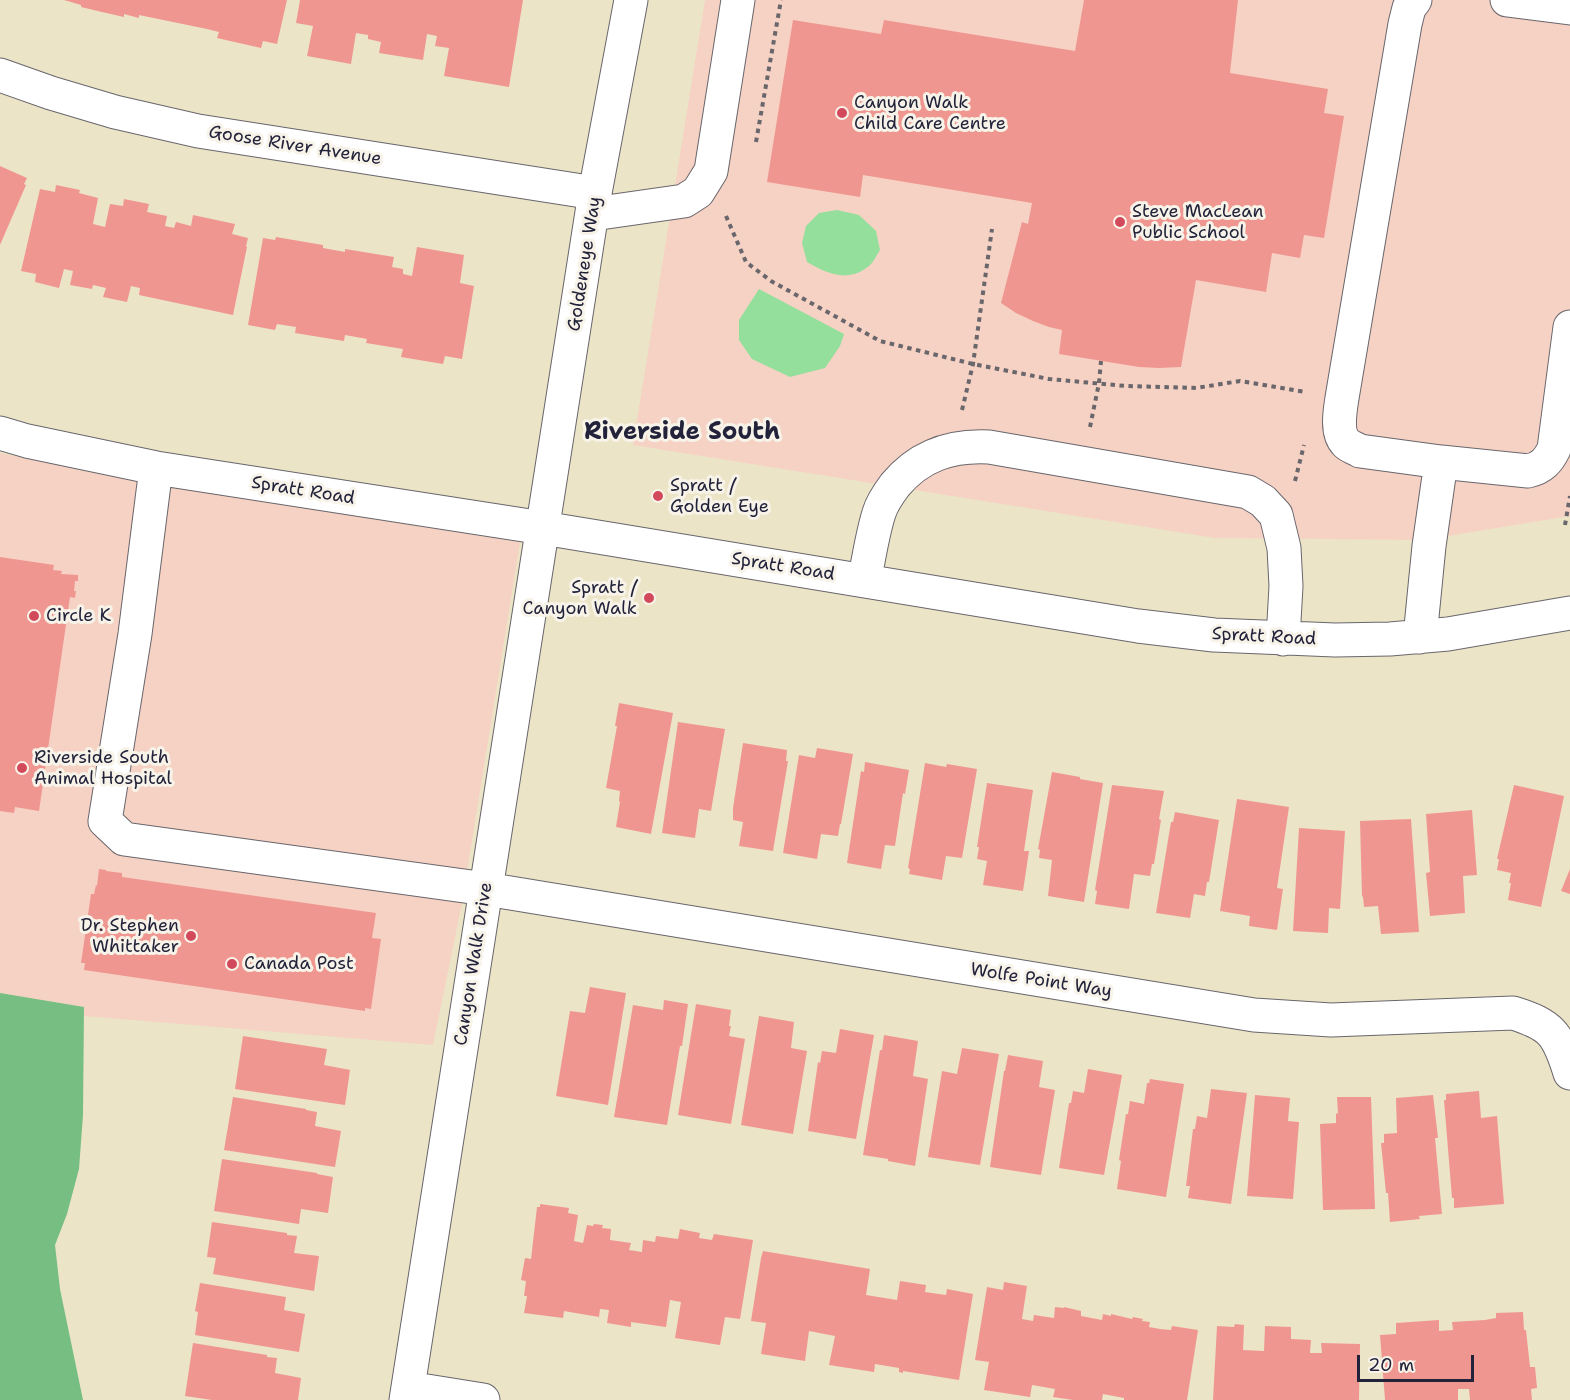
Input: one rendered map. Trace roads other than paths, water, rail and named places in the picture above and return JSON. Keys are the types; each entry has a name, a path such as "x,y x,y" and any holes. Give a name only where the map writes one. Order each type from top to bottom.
{"street":[{"name":"Goldeneye Way","path":"543,528 594,204 631,0"},
{"name":"Goose River Avenue","path":"0,75 51,93 198,131 594,204 684,201 698,192 711,171 738,0"},
{"path":"1415,0 1409,8 1405,24 1342,398 1340,415 1343,439 1347,445 1360,451 1528,471 1538,469 1545,464 1554,449 1570,327"},
{"path":"1506,0 1570,8"},
{"name":"Spratt Road","path":"0,433 27,441 156,468 543,528 1138,626 1214,635 1335,640 1420,637 1501,626 1570,613"},
{"path":"864,581 879,512 889,493 899,481 918,463 932,455 972,446 989,447 1248,492 1263,501 1276,514 1284,548 1286,586 1283,639"},
{"path":"1420,637 1429,546 1441,462"},
{"name":"Wolfe Point Way","path":"156,468 135,634 105,821 124,839 486,889 1254,1015 1331,1020 1513,1013 1534,1020 1550,1030 1562,1047 1570,1073"},
{"name":"Canyon Walk Drive","path":"407,1394 543,528"},
{"path":"407,1394 483,1400"}],"place":[{"name":"Canyon Walk Child Care Centre","path":"842,113"},
{"name":"Steve MacLean Public School","path":"1120,222"},
{"name":"Spratt / Golden Eye","path":"658,496"},
{"name":"Spratt / Canyon Walk","path":"649,598"},
{"name":"Circle K","path":"34,616"},
{"name":"Riverside South Animal Hospital","path":"22,768"},
{"name":"Dr. Stephen Whittaker","path":"191,936"},
{"name":"Canada Post","path":"232,964"}],"district":[{"name":"Riverside South","path":"682,433"}]}
